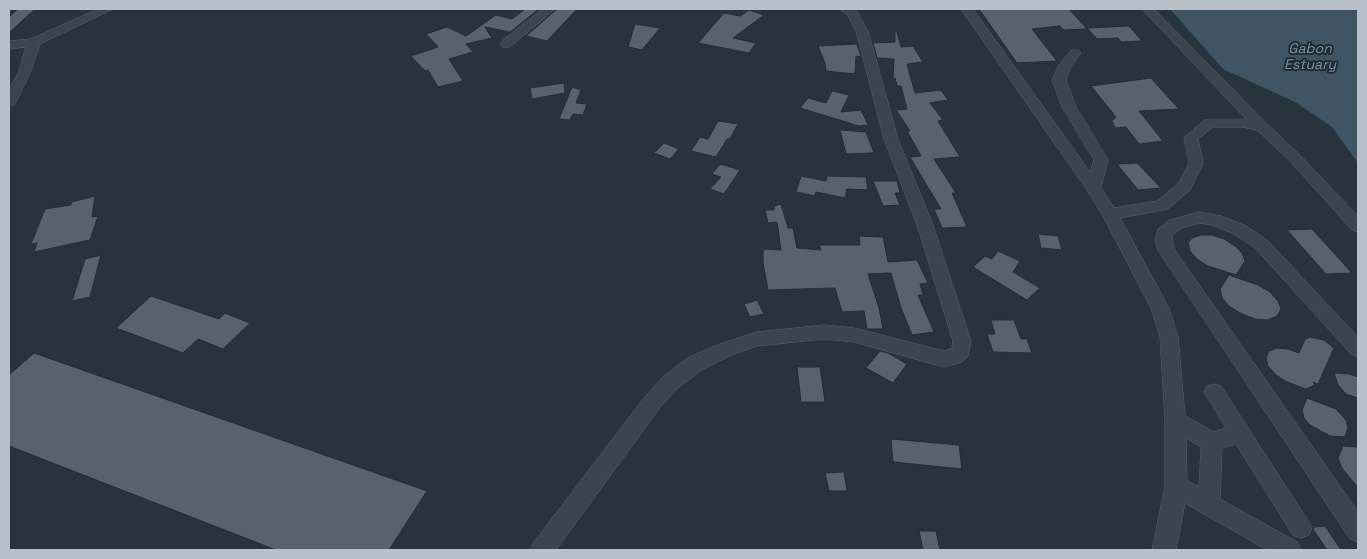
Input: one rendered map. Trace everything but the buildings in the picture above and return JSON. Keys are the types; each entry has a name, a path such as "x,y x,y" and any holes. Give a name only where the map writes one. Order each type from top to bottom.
{"street":[{"path":"9,45 34,42 107,9"},
{"path":"506,44 549,9"},
{"path":"542,550 654,400 672,381 704,360 727,349 756,339 824,332 854,335 944,359 955,357 961,351 962,341 925,226 890,139 862,31 853,14 846,9"},
{"path":"967,9 1093,187 1110,214 1160,308 1169,337 1175,421 1176,486 1164,550"},
{"path":"1148,9 1262,127 1294,157 1358,226"},
{"path":"9,102 25,71 34,42"},
{"path":"1075,53 1065,65 1059,80 1069,107 1101,160 1093,187"},
{"path":"1110,214 1162,205 1185,186 1196,163 1190,138 1209,123 1242,123 1262,127"},
{"path":"1358,349 1270,253 1257,241 1240,230 1215,220 1199,217 1176,224 1164,233 1163,240 1166,250 1358,532"},
{"path":"1214,392 1301,527"},
{"path":"1175,421 1212,442 1240,433"},
{"path":"1208,503 1212,442"},
{"path":"1176,486 1289,550"}],"water":[{"name":"Gabon Estuary","path":"1170,9 1358,9 1358,163 1332,127 1295,102 1223,69"}]}
